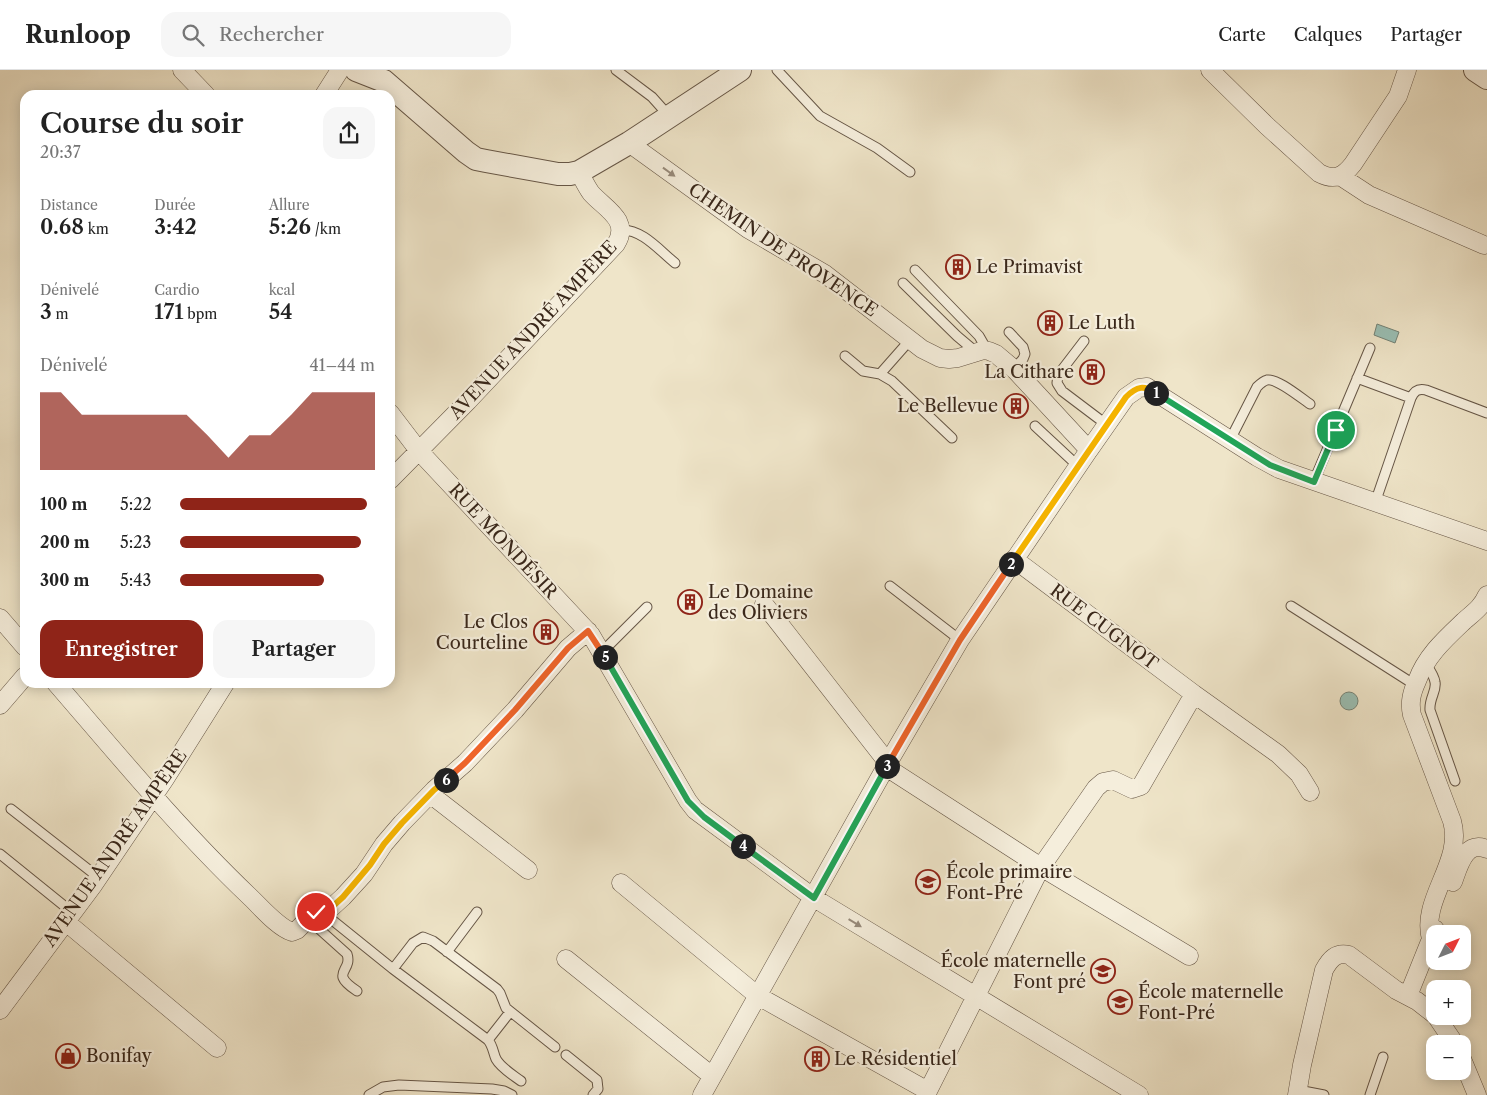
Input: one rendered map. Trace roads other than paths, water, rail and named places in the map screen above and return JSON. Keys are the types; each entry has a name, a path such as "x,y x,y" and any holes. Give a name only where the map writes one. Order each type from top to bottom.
{"street":[{"path":"182,70 201,90"},
{"path":"327,90 340,70"},
{"path":"356,70 384,81 394,90"},
{"path":"395,91 466,152 476,158 486,162 558,174 570,174 579,172 629,143 740,70"},
{"path":"1210,70 1318,173 1327,176 1340,176 1368,195 1484,245"},
{"path":"1340,176 1353,164 1398,96 1408,70"},
{"path":"1474,70 1487,78"},
{"name":"CHEMIN DE PROVENCE","path":"629,143 740,224 811,265 926,352 940,358 958,358 980,351"},
{"name":"AVENUE ANDRÉ AMPÈRE","path":"395,475 613,249 619,240 621,230 616,217 591,192 579,172"},
{"path":"980,351 989,351 996,354 1014,369 1089,450"},
{"path":"702,1095 887,765 960,640 1130,393 1139,388 1146,387 1270,465 1314,482 1487,541"},
{"name":"RUE MONDÉSIR","path":"395,420 419,451 588,631 691,806 814,898 1139,1095"},
{"name":"RUE CUGNOT","path":"1014,559 1284,759 1299,774 1310,792"},
{"path":"1429,925 1430,915 1451,854 1455,834 1452,821 1412,714 1410,701 1425,663 1438,647 1482,605 1487,595"},
{"path":"764,604 887,765 1041,867 1189,956"},
{"path":"0,618 20,641"},
{"path":"60,688 153,797 240,887 283,927 295,932 314,915 332,907 343,897 370,865 389,838 430,794 465,763 515,710 568,648 588,631"},
{"path":"0,705 20,682"},
{"name":"AVENUE ANDRÉ AMPÈRE","path":"0,1010 98,877 153,797 222,688"},
{"path":"621,883 758,996 927,1093 1041,867 1099,785 1113,780 1129,788 1135,789 1141,786 1194,694"},
{"path":"430,794 528,870"},
{"path":"1436,925 1464,855 1476,848 1487,849"},
{"path":"70,917 217,1048"},
{"path":"1408,996 1426,951"},
{"path":"1298,1093 1302,1065 1324,970 1333,958 1341,954 1349,955 1396,990 1426,1007"},
{"path":"566,959 712,1076"},
{"path":"1471,1079 1478,1095"}],"lane":[{"path":"616,70 656,101 669,116"},
{"path":"777,70 820,116 877,148 910,172"},
{"path":"621,230 631,230 639,234 675,263"},
{"path":"903,283 957,336 980,351 983,343 979,336 915,270"},
{"path":"1009,332 1023,347 1025,354 1014,369"},
{"path":"880,374 910,340"},
{"path":"1084,341 1062,368 1058,375 1057,383 1062,391 1107,425"},
{"path":"1314,482 1370,348"},
{"path":"845,356 863,371 880,374 892,382 952,438"},
{"path":"1357,378 1411,398"},
{"path":"1230,440 1254,393 1264,381 1275,381 1310,404"},
{"path":"1375,503 1411,398 1415,392 1423,390 1487,413"},
{"path":"1035,426 1078,466"},
{"path":"890,586 960,640"},
{"path":"1291,606 1415,685"},
{"path":"602,652 647,608"},
{"path":"1425,663 1436,682 1430,701 1430,710 1455,781"},
{"path":"12,809 98,877"},
{"path":"0,854 70,917"},
{"path":"447,952 477,912"},
{"path":"314,915 393,968 488,1040 501,1065 521,1081"},
{"path":"314,915 347,954 348,961 342,972 343,978 347,984 357,991"},
{"path":"393,968 413,943 423,937 433,941 497,989 506,1008 555,1047"},
{"path":"488,1040 510,1012"},
{"path":"566,1055 597,1080 598,1089 593,1095"},
{"path":"1370,1095 1383,1057"},
{"path":"369,1095 383,1087 399,1086 492,1089 504,1091 512,1095"},
{"path":"1298,1093 1324,1095"}],"water":[{"path":"1377,324 1399,332 1395,343 1374,335"},
{"path":"1345,692 1353,692 1358,697 1356,708 1345,710 1340,705 1340,697"}],"place":[{"name":"Le Primavist","path":"958,267"},
{"name":"Le Luth","path":"1050,323"},
{"name":"La Cithare","path":"1092,372"},
{"name":"Le Bellevue","path":"1016,406"},
{"name":"Le Domaine des Oliviers","path":"690,602"},
{"name":"Le Clos Courteline","path":"546,632"},
{"name":"École primaire Font-Pré","path":"928,882"},
{"name":"École maternelle Font pré","path":"1103,971"},
{"name":"École maternelle Font-Pré","path":"1120,1002"},
{"name":"Bonifay","path":"68,1056"},
{"name":"Le Résidentiel","path":"817,1059"}]}
